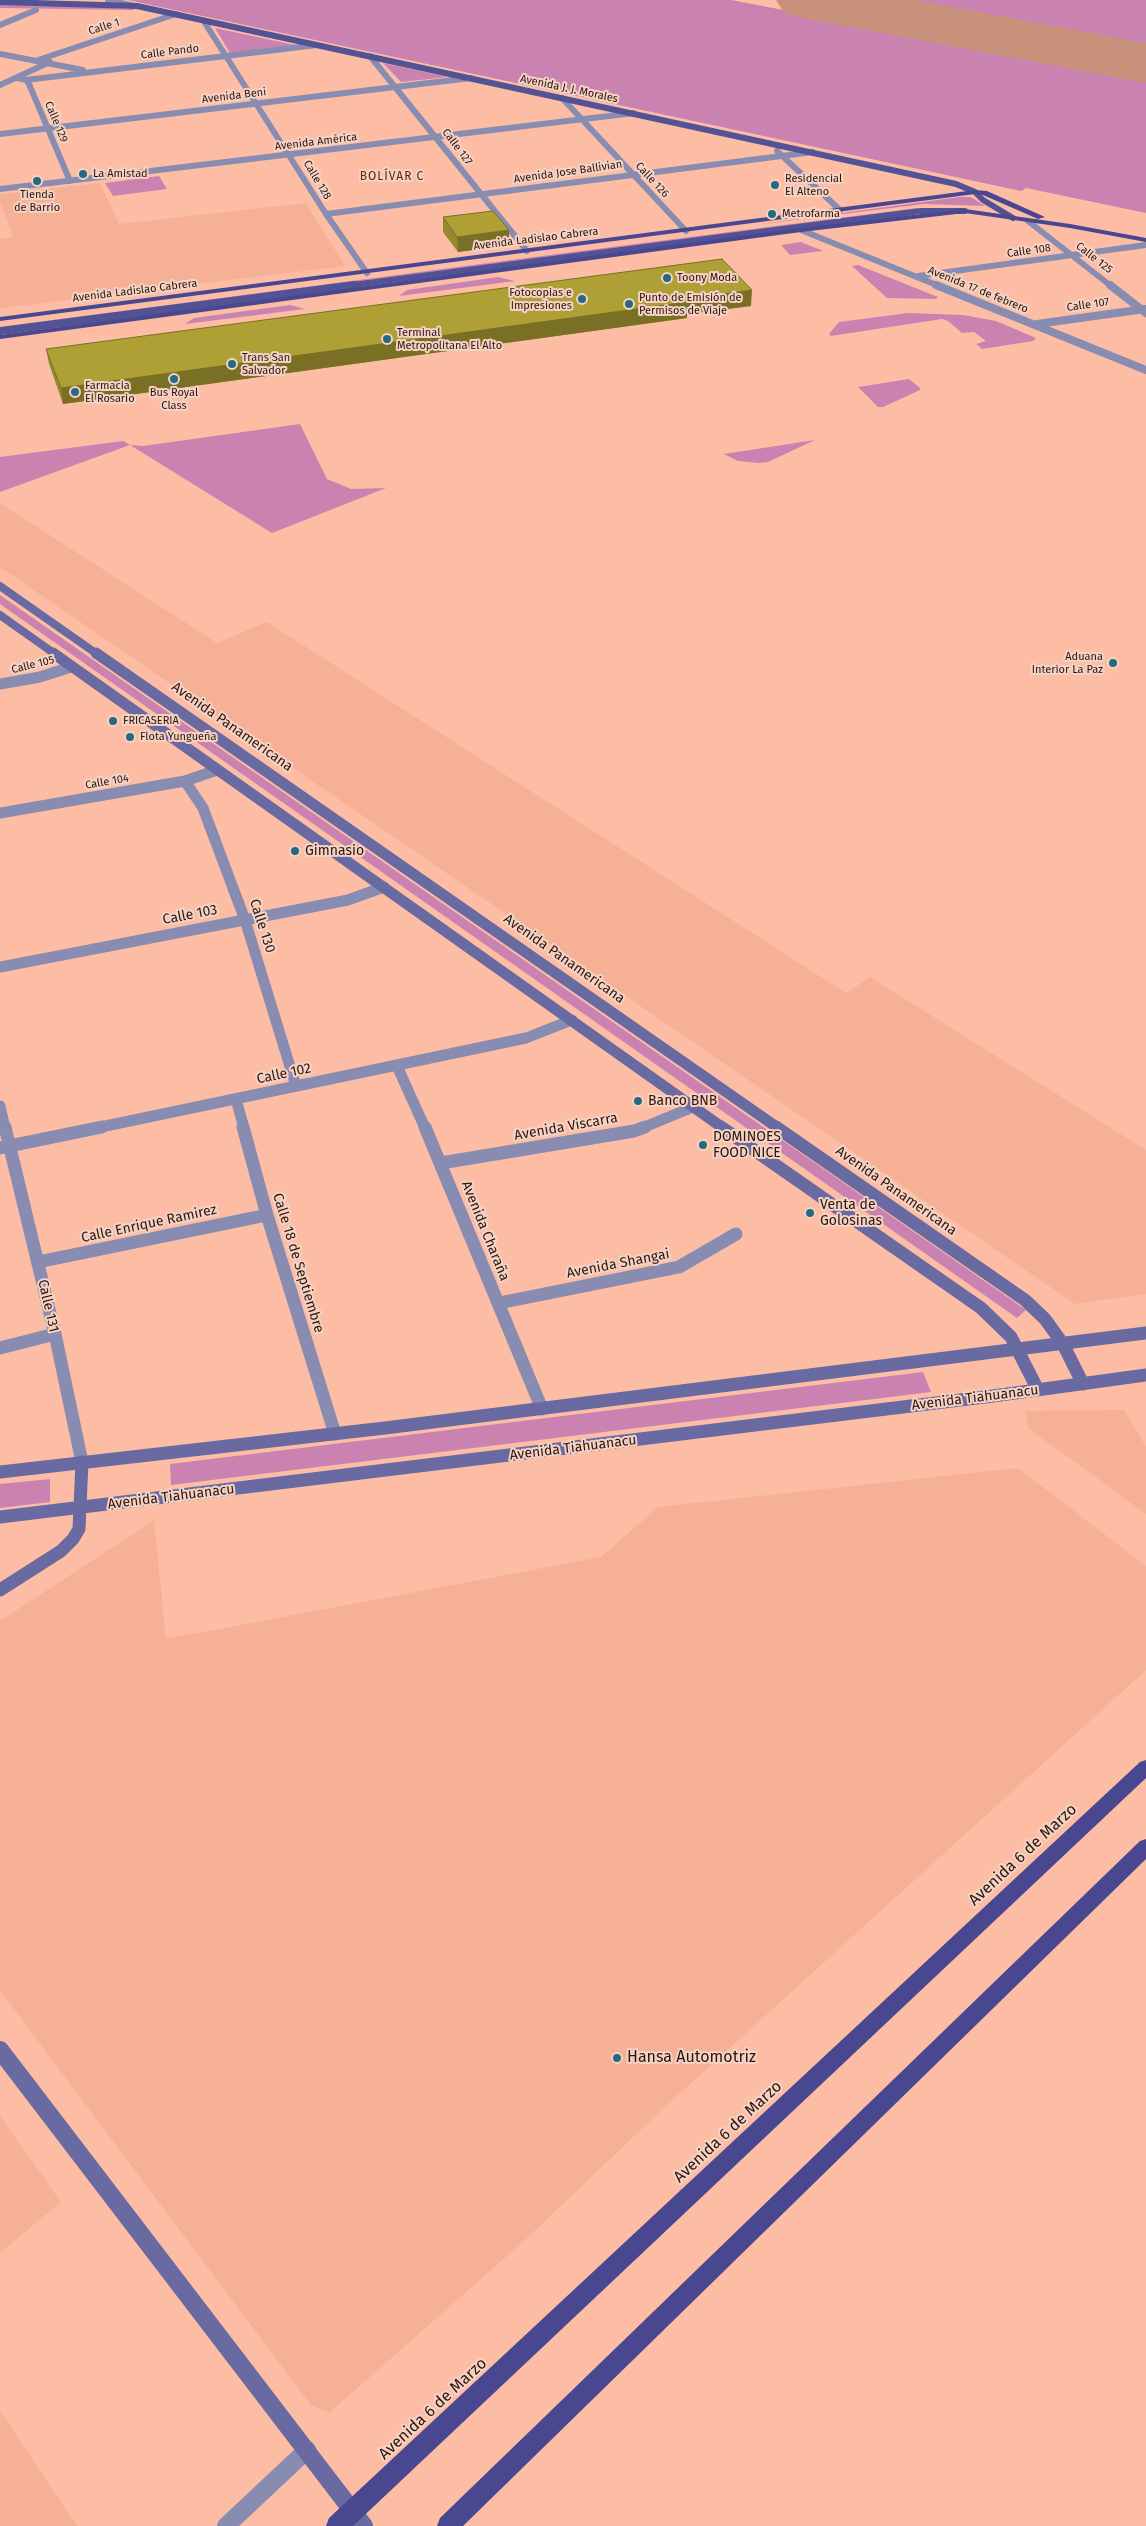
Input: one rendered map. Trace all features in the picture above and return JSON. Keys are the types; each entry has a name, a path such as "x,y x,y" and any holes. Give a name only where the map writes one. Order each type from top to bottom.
{"highway":[{"name":"Avenida Ladislao Cabrera","path":"0,319 367,273 975,192 984,193 1032,214 1070,226"},
{"name":"Avenida Ladislao Cabrera","path":"0,336 801,230 965,211 1070,226 1146,240"},
{"path":"704,228 734,230 759,221"},
{"name":"Avenida 6 de Marzo","path":"337,2526 359,2519 1146,1767"},
{"path":"448,2526 1146,1847"}],"main road":[{"path":"90,4 97,0"},
{"path":"0,2 137,6 158,11"},
{"path":"0,9 158,11"},
{"name":"Avenida J. J. Morales","path":"158,11 956,184 975,192 1013,218"},
{"name":"Avenida Ladislao Cabrera","path":"0,325 913,207 921,208 921,211"},
{"name":"Avenida Ladislao Cabrera","path":"0,331 921,211 965,211"},
{"name":"Avenida Panamericana","path":"0,586 1025,1300 1046,1319 1063,1344 1083,1384"},
{"path":"0,615 693,1107 981,1308 1007,1332 1019,1350 1038,1390"},
{"path":"0,1472 542,1409 1146,1333"},
{"name":"Avenida Tiahuanacu","path":"0,1517 1038,1390 1146,1375"},
{"name":"Calle 131","path":"0,1590 61,1551 79,1529 82,1462"},
{"path":"0,2050 359,2519"}],"street":[{"path":"108,0 137,6"},
{"path":"0,25 36,10"},
{"name":"Calle 1","path":"38,60 176,14"},
{"name":"Calle 128","path":"203,20 291,155 326,214 367,273"},
{"name":"Calle Pando","path":"26,80 317,45"},
{"path":"0,54 77,67 85,72"},
{"name":"Calle 127","path":"370,56 397,87 527,251"},
{"path":"0,85 50,62"},
{"path":"17,78 26,80"},
{"name":"Avenida Beni","path":"0,134 471,78"},
{"name":"Calle 129","path":"26,80 70,181"},
{"name":"Calle 126","path":"562,98 686,231"},
{"name":"Avenida América","path":"0,189 634,113"},
{"path":"768,142 840,210"},
{"name":"Avenida Jose Ballivian","path":"326,214 632,173 812,152"},
{"name":"Calle 125","path":"1028,221 1144,310"},
{"name":"Avenida 17 de febrero","path":"801,230 1146,370"},
{"name":"Calle 108","path":"915,276 1146,245"},
{"name":"Calle 107","path":"1034,325 1144,310"},
{"name":"Calle 105","path":"0,684 40,677 71,667"},
{"name":"Calle 104","path":"0,813 185,781 217,770"},
{"name":"Calle 130","path":"185,781 203,808 245,920 296,1086"},
{"name":"Calle 103","path":"0,967 348,900 384,887"},
{"name":"Calle 102","path":"5,1147 526,1038 572,1020"},
{"name":"Avenida Charaña","path":"397,1066 441,1163 542,1409"},
{"name":"Calle 18 de Septiembre","path":"236,1099 267,1215 335,1434"},
{"name":"Calle 131","path":"0,1106 5,1147 38,1262 82,1462"},
{"name":"Avenida Viscarra","path":"441,1163 634,1131 693,1107"},
{"name":"Calle Enrique Ramirez","path":"38,1262 267,1215"},
{"name":"Avenida Shangai","path":"499,1304 679,1267 736,1234"},
{"path":"0,1348 55,1334"},
{"path":"226,2526 307,2450"}],"shaded area":[{"path":"128,0 731,0 1146,79 1146,213 1026,188 1021,191"},
{"path":"895,0 1146,0 1146,46 1142,46"},
{"path":"0,3 133,9 134,10 0,8"},
{"path":"215,28 295,45 230,53"},
{"path":"383,63 448,77 401,82"},
{"path":"159,176 167,189 113,196 105,183"},
{"path":"100,183 119,224 306,203 345,266 0,308 0,239 13,237 0,202 0,194"},
{"path":"959,197 971,197 985,206 924,204 753,225"},
{"path":"917,208 919,210 0,327 549,255"},
{"path":"801,242 823,251 790,255 781,245"},
{"path":"858,265 938,297 936,299 887,298 852,266"},
{"path":"498,277 515,281 399,296 407,290"},
{"path":"290,305 305,309 185,324 194,318"},
{"path":"908,313 963,315 996,321 1036,338 1033,341 982,349 976,344 986,341 974,332 962,333 948,321 942,319 831,336 829,334 839,322"},
{"path":"909,379 920,390 883,407 878,407 858,387"},
{"path":"300,424 327,479 351,489 386,488 272,533 130,445 143,446"},
{"path":"815,440 768,462 738,461 724,454"},
{"path":"123,441 130,445 0,492 0,457"},
{"path":"0,503 217,643 267,622 846,993 870,977 1146,1150 1146,1294 1075,1304 0,567"},
{"path":"0,595 1026,1310 1017,1318 0,604"},
{"path":"923,1372 931,1392 171,1485 170,1464"},
{"path":"1124,1410 1146,1447 1146,1514 1028,1428 1025,1411"},
{"path":"1018,1468 1146,1566 1146,1670 667,2105 524,2241 329,2413 311,2405 0,1990 0,1621 154,1520 166,1639 601,1557 658,1507"},
{"path":"50,1479 50,1502 0,1508 0,1484"},
{"path":"0,2116 61,2202 0,2253"},
{"path":"0,2410 77,2526 0,2526"}],"building":[{"path":"493,211 509,230 457,237 443,217"},
{"path":"722,259 752,290 685,299 687,302 61,388 46,349"}],"runway":[{"path":"808,0 1146,63"}],"place":[{"name":"La Amistad","path":"83,174"},
{"name":"Tienda de Barrio","path":"37,181"},
{"name":"Residencial El Alteno","path":"775,185"},
{"name":"Metrofarma","path":"772,214"},
{"name":"Toony Moda","path":"667,278"},
{"name":"Fotocopias e Impresiones","path":"582,299"},
{"name":"Punto de Emisión de Permisos de Viaje","path":"629,304"},
{"name":"Terminal Metropolitana El Alto","path":"387,339"},
{"name":"Trans San Salvador","path":"232,364"},
{"name":"Bus Royal Class","path":"174,379"},
{"name":"Farmacia El Rosario","path":"75,392"},
{"name":"Aduana Interior La Paz","path":"1113,663"},
{"name":"FRICASERIA","path":"113,721"},
{"name":"Flota Yungueña","path":"130,737"},
{"name":"Gimnasio","path":"295,851"},
{"name":"Banco BNB","path":"638,1101"},
{"name":"DOMINOES FOOD NICE","path":"703,1145"},
{"name":"Venta de Golosinas","path":"810,1213"},
{"name":"Hansa Automotriz","path":"617,2058"}],"district":[{"name":"BOLÍVAR C","path":"392,177"}]}
